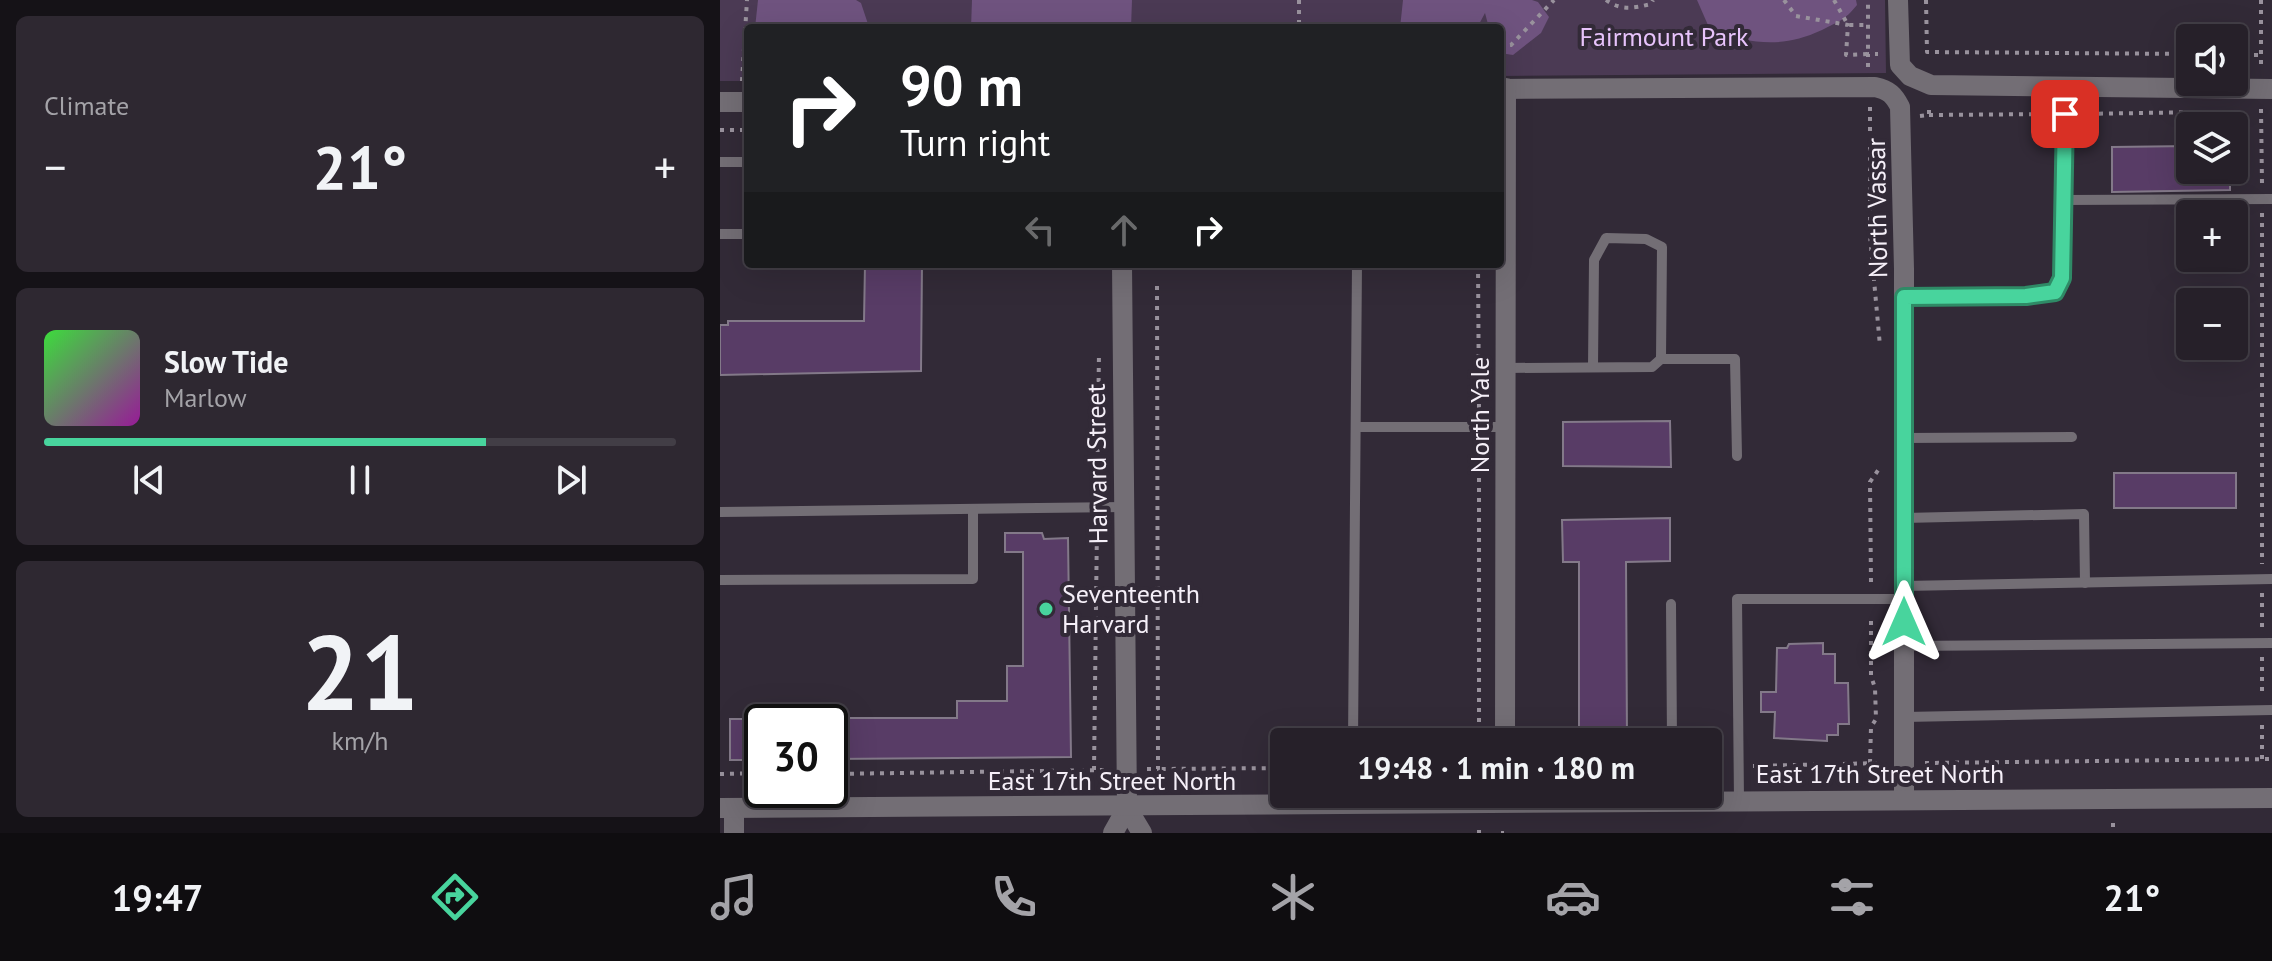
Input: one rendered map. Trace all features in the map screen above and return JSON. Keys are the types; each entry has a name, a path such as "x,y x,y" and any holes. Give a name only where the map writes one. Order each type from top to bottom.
{"street":[{"path":"1898,0 1900,65 1910,76 1931,85 2267,95"},
{"path":"1504,88 1869,87"},
{"name":"North Vassar","path":"1869,87 1886,89 1895,96 1900,107 1904,297 1904,800"},
{"name":"North Yale","path":"1504,181 1505,728"},
{"name":"Harvard Street","path":"1122,268 1127,808"},
{"name":"East 17th Street North","path":"1722,800 2272,798"},
{"name":"East 17th Street North","path":"727,808 1127,808 1270,802"},
{"path":"727,808 734,833"},
{"path":"1113,833 1127,808 1142,833"}],"lane":[{"path":"1904,297 2026,296 2055,292 2062,278 2063,87"},
{"path":"720,162 744,162"},
{"path":"2064,200 2267,199"},
{"path":"720,234 744,234"},
{"path":"1593,367 1594,260 1606,238 1646,239 1662,247 1661,359"},
{"path":"1353,728 1357,268"},
{"path":"1506,368 1652,367 1661,359 1735,359 1737,456"},
{"path":"1356,427 1506,427"},
{"path":"1904,438 2072,437"},
{"path":"720,512 1124,507"},
{"path":"720,580 973,579 973,509"},
{"path":"1904,518 2084,514 2085,583"},
{"path":"1739,801 1737,599 1872,599 1904,592 2085,583 2267,579"},
{"path":"1671,604 1672,728"},
{"path":"1904,646 2267,643"},
{"path":"1904,717 2267,710"}],"path":[{"path":"744,24 747,0"},
{"path":"1299,0 1299,24"},
{"path":"1504,46 1511,45 1554,0"},
{"path":"1606,0 1616,7 1634,8 1651,4 1653,0"},
{"path":"1784,0 1796,16 1848,25 1869,25"},
{"path":"1834,0 1848,25 1846,55 1868,54"},
{"path":"1868,0 1870,236 1880,355"},
{"path":"1926,0 1927,52 2176,54"},
{"path":"2261,0 2261,55 2267,95 2261,112 2267,199 2267,710 2262,759"},
{"path":"736,102 744,28"},
{"path":"2248,55 2261,55"},
{"path":"2261,112 2267,95"},
{"path":"1929,115 2176,113"},
{"path":"720,130 744,130"},
{"path":"1157,268 1158,769 1165,807"},
{"path":"1478,268 1479,728"},
{"path":"1870,763 1871,727 1876,719 1875,688 1871,676 1870,482 1883,463"},
{"path":"1921,764 2271,759"},
{"path":"2111,761 2111,771"},
{"path":"1722,766 1882,763"},
{"path":"1147,769 1270,768"},
{"path":"848,774 1109,770"},
{"path":"720,774 744,773"},
{"path":"2113,823 2113,833"}],"green space":[{"name":"Fairmount Park","path":"720,0 1885,0 1886,73 1504,76 1504,24 744,24 744,81 720,81"}],"shaded area":[{"path":"758,0 856,0 861,3 868,24 755,24"},
{"path":"972,0 1132,0 1131,24 971,24"},
{"path":"1403,0 1532,0 1538,2 1549,17 1541,33 1513,55 1504,54 1504,24 1488,24 1485,13 1479,24 1400,24"},
{"path":"1697,0 1856,0 1857,5 1845,18 1822,30 1793,40 1767,42 1711,32"}],"building":[{"path":"2176,146 2176,184 2230,184 2230,190 2112,192 2112,147"},
{"path":"865,268 922,268 921,371 720,375 720,325 728,325 728,321 864,321"},
{"path":"1670,421 1671,467 1563,466 1563,422"},
{"path":"2114,473 2236,473 2236,508 2114,508"},
{"path":"1670,518 1670,561 1626,562 1627,728 1579,728 1579,562 1563,562 1562,520"},
{"name":"Seventeenth Harvard","path":"1005,533 1042,533 1044,539 1068,538 1071,757 848,759 848,718 957,718 957,701 1007,701 1007,666 1023,666 1023,552 1005,552"},
{"path":"1823,643 1823,654 1835,654 1835,683 1848,683 1849,724 1838,724 1838,735 1827,735 1827,741 1774,738 1775,712 1761,712 1761,692 1776,692 1777,648 1787,648 1789,644"},
{"path":"730,719 744,719 744,760 730,760"}],"place":[{"name":"Seventeenth Harvard","path":"1046,609"}],"route":[{"path":"1904,622 1904,297 2026,296 2055,292 2062,278 2065,114"}]}
